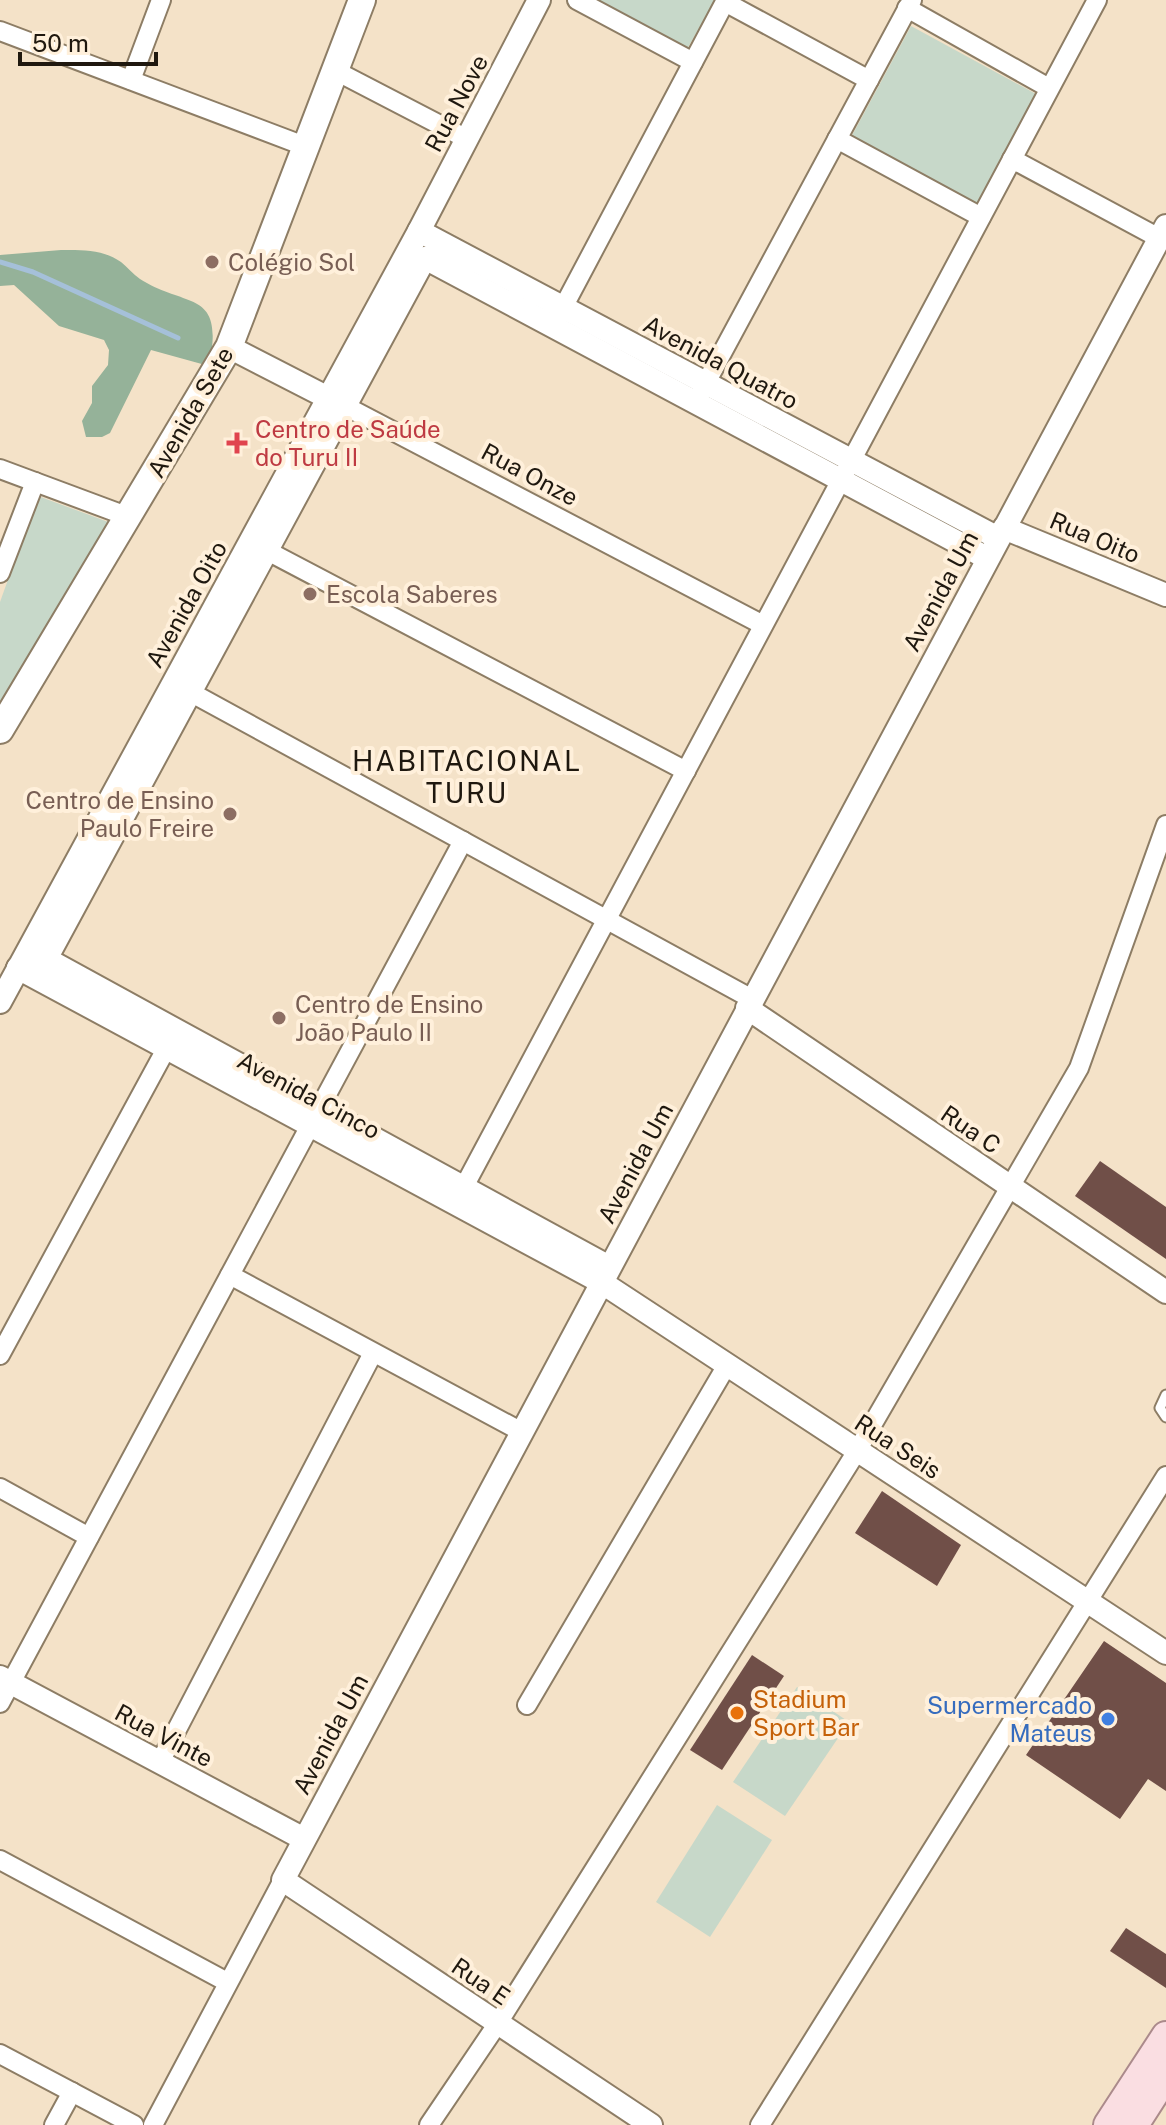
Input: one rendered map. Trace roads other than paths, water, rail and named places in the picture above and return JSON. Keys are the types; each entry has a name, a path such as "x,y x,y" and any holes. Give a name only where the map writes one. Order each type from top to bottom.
{"main road":[{"name":"Avenida Sete","path":"0,730 229,347 362,0"},
{"name":"Avenida Sete","path":"336,71 371,0"},
{"path":"1108,2125 1166,2036"},
{"path":"1134,2125 1166,2075"}],"street":[{"path":"131,80 161,0"},
{"name":"Rua Nove","path":"419,231 539,0"},
{"path":"577,0 693,62"},
{"path":"459,1195 1097,0"},
{"path":"558,317 725,1 869,80"},
{"path":"700,393 909,4 1049,88"},
{"path":"0,31 307,147"},
{"path":"336,71 467,139"},
{"path":"837,139 981,217"},
{"path":"1012,159 1163,232"},
{"path":"336,402 425,258 419,231"},
{"name":"Avenida Quatro","path":"419,231 558,317 846,470 996,541"},
{"name":"Avenida Oito","path":"0,1002 182,688 336,402 419,231"},
{"name":"Avenida Um","path":"153,2125 520,1431 1163,232"},
{"name":"Avenida Quatro","path":"425,258 558,317"},
{"name":"Rua Onze","path":"229,347 763,625"},
{"path":"0,469 129,517"},
{"path":"0,573 35,482"},
{"name":"Rua Oito","path":"996,541 1166,595"},
{"path":"258,546 686,771"},
{"path":"18,968 46,959 182,688 607,918 750,1003"},
{"path":"429,2125 498,2023 857,1451 1085,1053 1166,825"},
{"path":"0,1703 5,1680 89,1537 463,841"},
{"name":"Avenida Cinco","path":"46,959 171,1039"},
{"name":"Avenida Cinco","path":"18,968 171,1039 605,1274"},
{"name":"Rua C","path":"750,1003 1009,1186 1166,1292"},
{"path":"0,1355 171,1039"},
{"name":"Rua Seis","path":"605,1274 727,1365 1166,1653"},
{"path":"230,1275 520,1431"},
{"path":"160,1762 373,1353"},
{"path":"527,1705 727,1365"},
{"path":"760,2125 1166,1476"},
{"path":"0,1488 89,1537"},
{"name":"Rua Vinte","path":"5,1680 304,1839"},
{"path":"0,1860 227,1982"},
{"name":"Rua E","path":"283,1880 651,2125"},
{"path":"0,2054 134,2125"},
{"path":"54,2125 72,2092"}],"lane":[{"path":"1166,1395 1160,1408 1166,1417"}],"waterway":[{"path":"0,262 33,272 178,338"}],"place":[{"name":"Colégio Sol","path":"212,262"},
{"name":"Centro de Saúde do Turu II","path":"237,443"},
{"name":"Escola Saberes","path":"310,594"},
{"name":"Centro de Ensino Paulo Freire","path":"230,814"},
{"name":"Centro de Ensino João Paulo II","path":"279,1018"},
{"name":"Stadium Sport Bar","path":"737,1713"},
{"name":"Supermercado Mateus","path":"1108,1719"}],"district":[{"name":"HABITACIONAL TURU","path":"467,776"}]}
